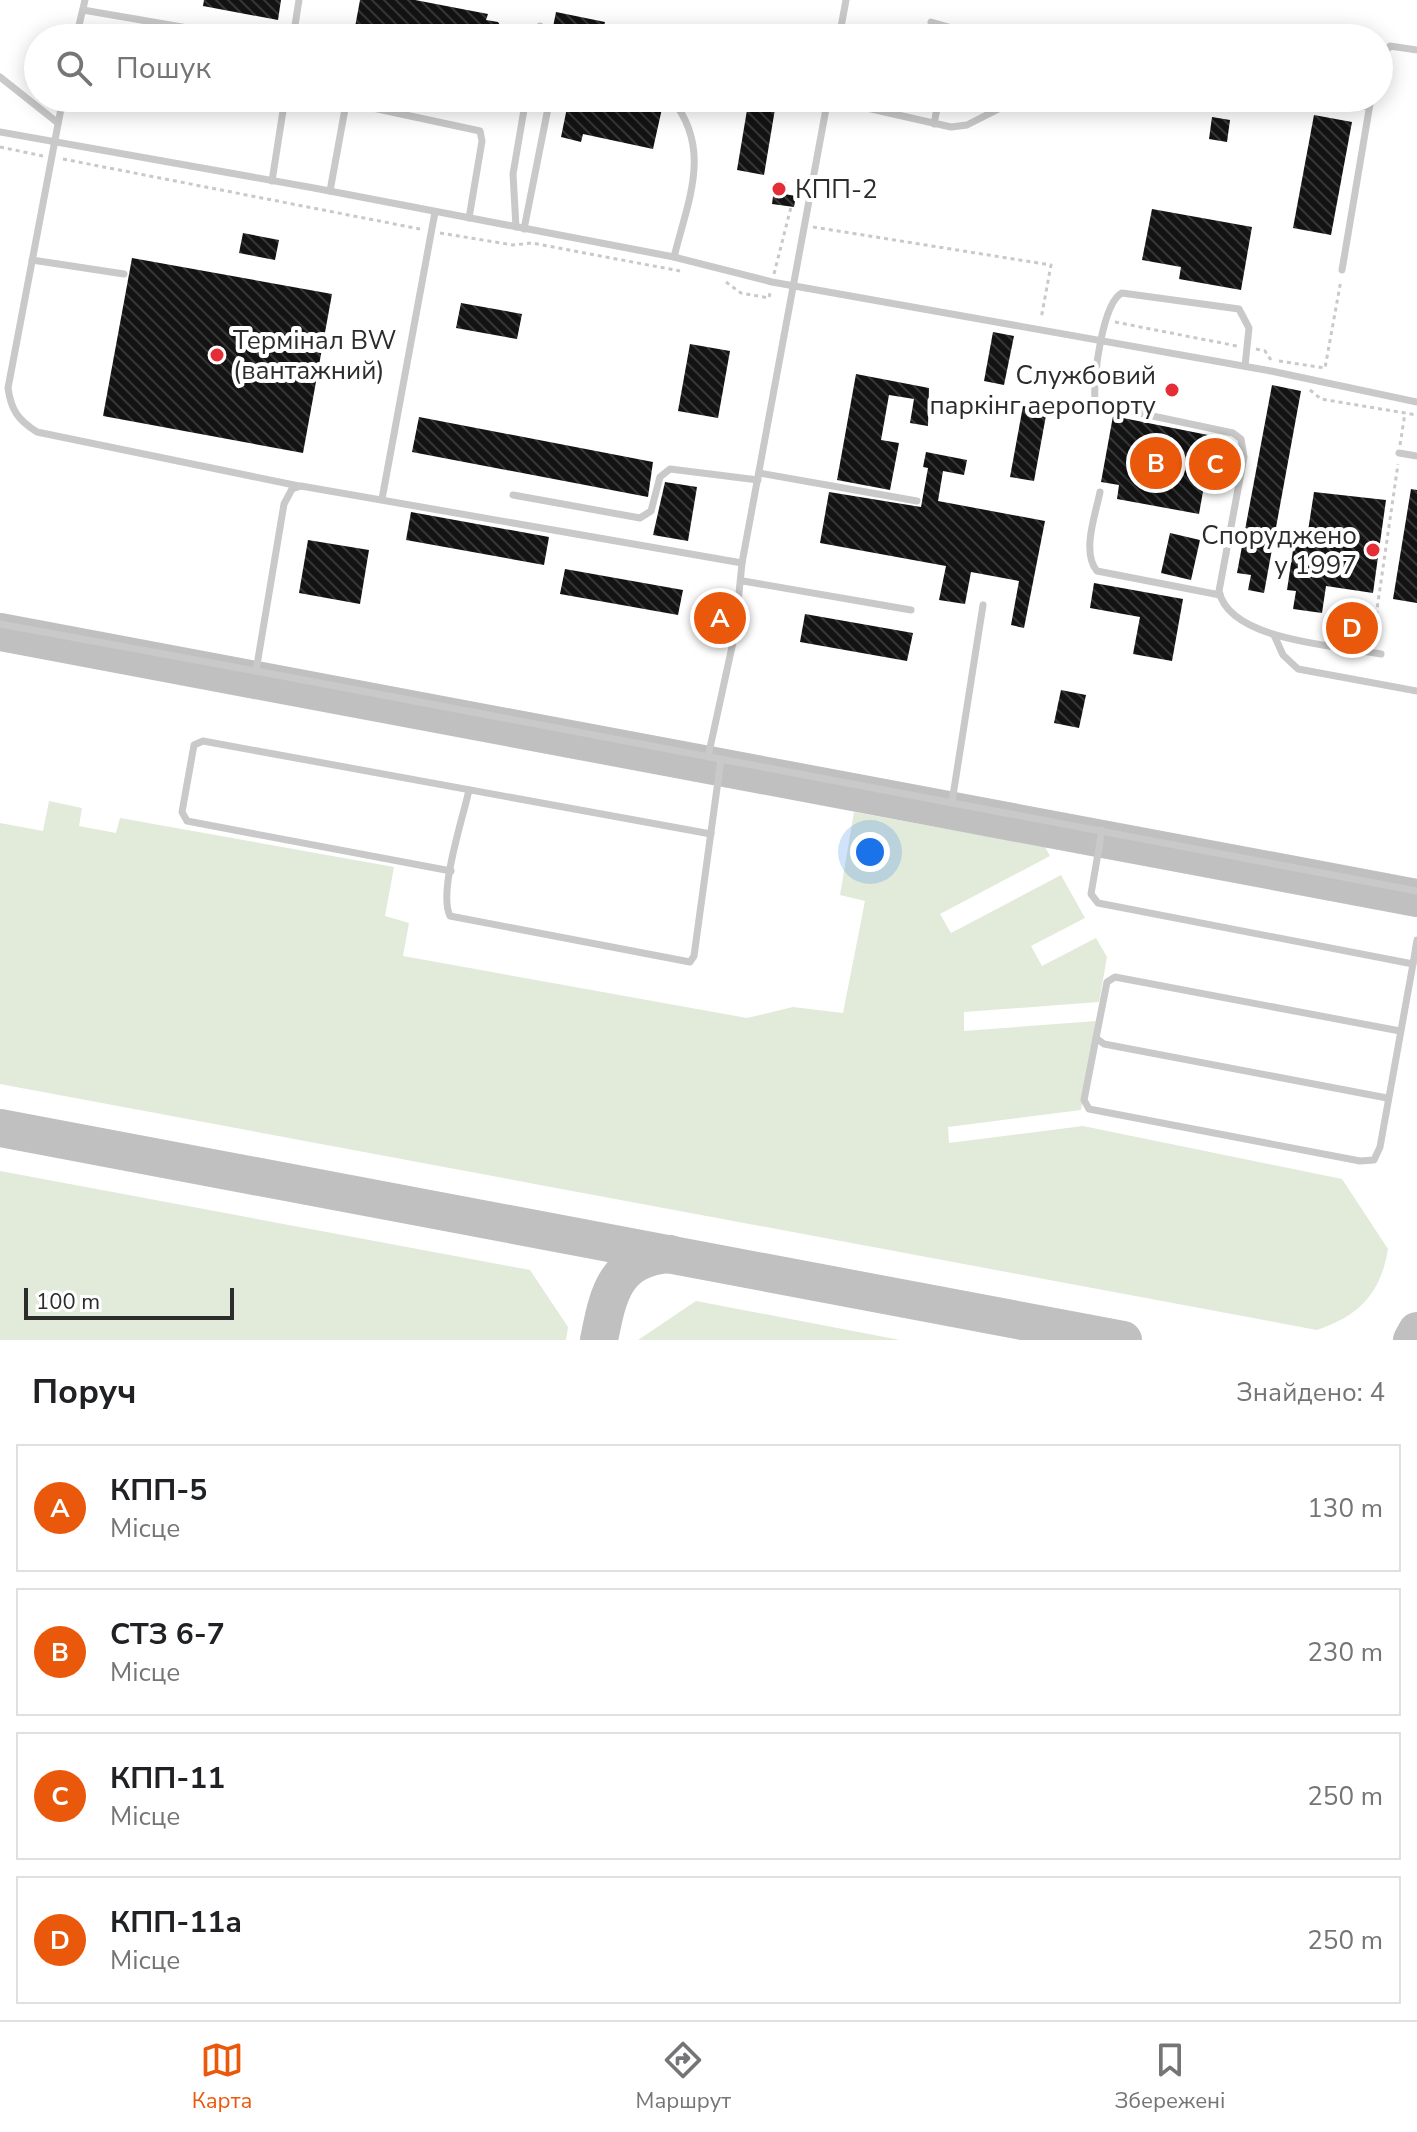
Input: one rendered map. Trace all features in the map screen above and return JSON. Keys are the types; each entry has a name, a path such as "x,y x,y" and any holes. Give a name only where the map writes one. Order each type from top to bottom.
{"lane":[{"path":"80,24 85,0"},
{"path":"295,24 299,0"},
{"path":"842,24 846,0"},
{"path":"83,10 164,24"},
{"path":"931,22 934,24"},
{"path":"1393,46 1417,50"},
{"path":"0,77 24,96"},
{"path":"44,112 58,123"},
{"path":"60,112 8,388 11,405 20,421 37,432 301,486 742,563"},
{"path":"272,181 283,112"},
{"path":"330,191 344,112"},
{"path":"392,112 480,131 482,141 469,218"},
{"path":"520,228 513,174 524,112"},
{"path":"520,228 547,112"},
{"path":"674,257 696,154 690,126 680,112"},
{"path":"708,757 743,581 742,563 826,112"},
{"path":"883,112 951,127 967,125 993,112"},
{"path":"934,124 936,112"},
{"path":"1342,270 1368,112"},
{"path":"0,132 330,191 674,257 772,282 1245,366 1417,402"},
{"path":"382,499 435,212"},
{"path":"32,260 124,274"},
{"path":"1245,366 1248,320 1231,306 1129,291 1115,296 1106,320 1095,393 1101,404 1233,433 1243,442 1244,457 1220,595 1230,615 1274,635 1381,654"},
{"path":"1399,453 1417,456"},
{"path":"513,495 640,518 651,511 660,477 670,469 758,477 917,501"},
{"path":"256,671 284,504 292,489 301,486"},
{"path":"1100,492 1090,550 1091,563 1097,571 1220,595"},
{"path":"743,581 911,610"},
{"path":"952,802 983,605"},
{"path":"0,624 1417,891"},
{"path":"1274,635 1283,655 1298,669 1417,691"},
{"path":"451,871 187,821 182,812 196,742 711,834"},
{"path":"469,790 447,901 448,912 454,918 690,962 694,956 721,759"},
{"path":"1102,830 1091,894 1098,903 1413,964"},
{"path":"1400,1031 1112,977 1107,982 1084,1100 1086,1106 1095,1111 1374,1160 1380,1147 1417,940"},
{"path":"1096,1038 1100,1042 1125,1048 1387,1098"}],"path":[{"path":"0,147 432,232 513,245 532,243 688,272"},
{"path":"721,279 741,293 769,298 791,207"},
{"path":"786,224 1051,265 1039,328"},
{"path":"1271,359 1325,368 1342,270"},
{"path":"1106,320 1265,351 1271,359 1271,371"},
{"path":"1296,387 1310,390 1321,399 1417,415"},
{"path":"1375,623 1405,413"}],"green space":[{"path":"49,801 82,808 79,826 116,833 120,818 394,867 385,916 409,923 403,956 747,1018 793,1007 843,1013 865,901 840,895 854,812 1045,847 1050,856 940,914 951,933 1061,875 1085,918 1031,946 1042,966 1096,938 1107,957 1099,1002 964,1012 964,1031 1096,1021 1081,1110 948,1127 949,1143 1083,1126 1342,1179 1388,1249 1385,1265 1366,1301 1345,1318 1317,1330 0,1084 0,823 43,831"},
{"path":"0,1171 530,1270 568,1327 566,1340 0,1340"},
{"path":"696,1301 900,1340 638,1340"}],"building":[{"path":"204,0 281,0 278,20 203,6"},
{"path":"360,0 415,0 488,14 486,20 499,24 356,24"},
{"path":"556,12 605,22 604,24 554,24"},
{"path":"566,112 661,112 653,149 583,134 581,142 561,137"},
{"path":"747,112 774,112 764,175 737,170"},
{"path":"1314,115 1352,122 1331,235 1293,228"},
{"path":"1212,117 1230,120 1227,142 1209,139"},
{"name":"КПП-2","path":"775,181 786,182 784,194 796,196 794,207 772,204"},
{"path":"1152,209 1252,227 1241,290 1179,279 1181,267 1142,260"},
{"path":"243,233 279,240 275,260 239,253"},
{"name":"Термінал BW (вантажний)","path":"132,258 332,294 303,453 103,416"},
{"path":"461,303 522,314 517,339 456,328"},
{"path":"993,332 1014,336 1004,385 984,381"},
{"path":"690,344 730,351 718,418 678,411"},
{"path":"856,374 929,388 928,426 910,423 914,399 889,395 881,440 899,443 890,490 837,480"},
{"path":"1272,385 1301,391 1264,593 1248,590 1251,575 1237,573"},
{"path":"1023,406 1047,410 1034,481 1010,477"},
{"path":"1113,416 1213,436 1211,451 1224,453 1219,477 1206,475 1199,514 1117,499 1119,485 1101,482"},
{"path":"419,417 653,462 648,497 412,452"},
{"path":"926,452 967,460 964,475 943,471 938,501 1045,521 1024,628 1011,625 1019,581 971,572 965,604 939,600 946,566 820,543 829,492 921,507 928,468 923,467"},
{"path":"665,482 697,487 688,541 653,535"},
{"path":"1411,489 1417,490 1417,603 1393,599"},
{"path":"1314,492 1386,500 1373,593 1326,586 1322,613 1293,609 1296,591 1287,590 1296,530 1308,531"},
{"path":"411,512 549,537 544,565 406,540"},
{"path":"1170,533 1200,540 1191,580 1161,573"},
{"path":"308,540 369,550 360,604 299,593"},
{"path":"565,569 683,590 678,615 560,594"},
{"path":"1094,583 1183,599 1172,661 1133,654 1140,617 1090,608"},
{"path":"713,603 731,606 728,633 708,629"},
{"path":"805,614 913,633 907,661 800,642"},
{"path":"1340,620 1367,624 1364,637 1338,632"},
{"path":"1061,690 1086,695 1079,728 1054,723"}],"taxiway":[{"path":"0,632 1417,898"},
{"path":"0,1128 1123,1340"},
{"path":"599,1340 611,1294 625,1271 651,1257 670,1254"},
{"path":"1412,1340 1417,1331 1417,1339"}],"place":[{"name":"КПП-2","path":"779,189"},
{"name":"Термінал BW (вантажний)","path":"217,355"},
{"name":"Службовий паркінг аеропорту","path":"1172,390"},
{"name":"СТЗ 6-7","path":"1156,463"},
{"name":"КПП-11","path":"1215,464"},
{"name":"Споруджено у 1997","path":"1373,550"},
{"name":"КПП-5","path":"720,618"},
{"name":"КПП-11а","path":"1352,628"}]}
